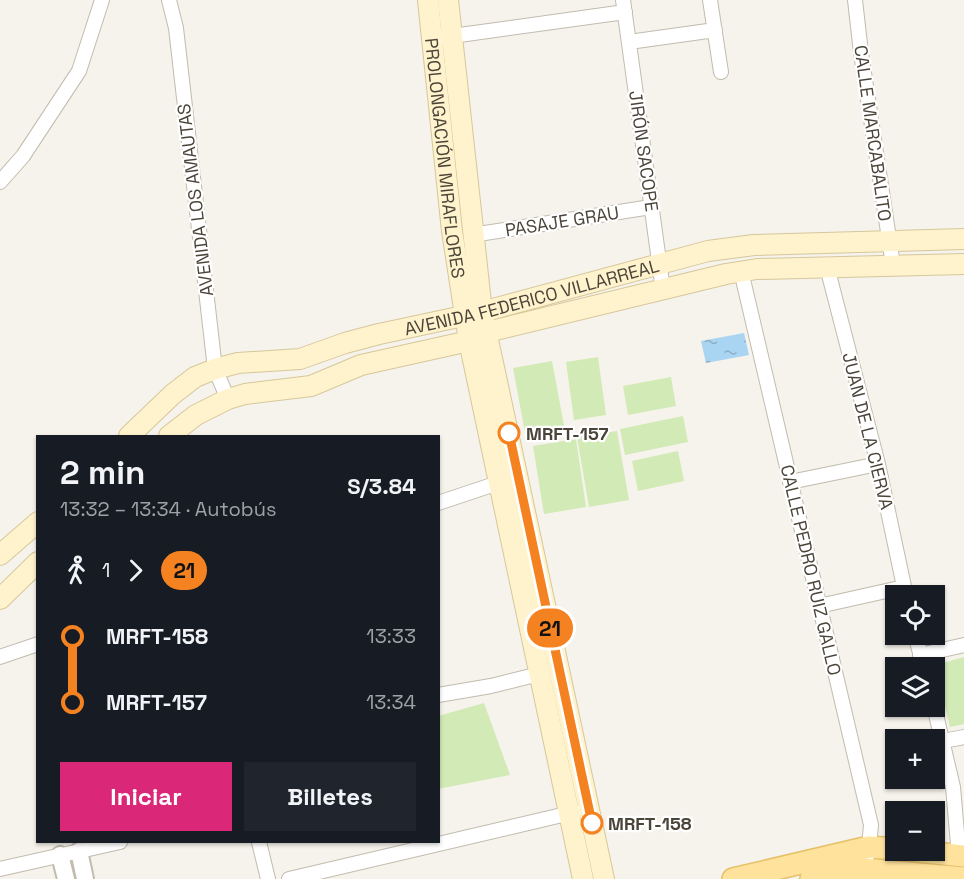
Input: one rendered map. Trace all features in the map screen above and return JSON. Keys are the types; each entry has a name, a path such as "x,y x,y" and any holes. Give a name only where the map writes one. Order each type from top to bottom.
{"main road":[{"name":"PROLONGACIÓN MIRAFLORES","path":"428,0 452,231 474,314"},
{"name":"PROLONGACIÓN MIRAFLORES","path":"448,0 472,235 474,314"},
{"name":"AVENIDA FEDERICO VILLARREAL","path":"130,435 173,394 195,377 238,363 300,359 379,334 474,314 733,247 964,239"},
{"name":"AVENIDA FEDERICO VILLARREAL","path":"170,435 196,415 228,399 245,394 300,388 361,365 469,341 487,332 741,271 964,264"},
{"path":"474,314 487,332 538,668 583,879"},
{"path":"474,314 469,341 557,659 604,879"},
{"path":"0,555 36,524"},
{"path":"0,599 36,564"},
{"path":"538,668 557,659"},
{"path":"733,879 869,847 885,848"},
{"path":"945,854 962,856"},
{"path":"811,879 862,874 964,878"}],"street":[{"path":"0,182 23,156 79,71 102,0"},
{"name":"AVENIDA LOS AMAUTAS","path":"169,0 176,28 215,369 228,399"},
{"path":"710,0 722,72"},
{"name":"CALLE MARCABALITO","path":"855,0 893,265"},
{"path":"433,39 624,6"},
{"name":"JIRÓN SACOPE","path":"624,6 663,290"},
{"path":"629,42 715,30"},
{"name":"PASAJE GRAU","path":"472,235 651,207"},
{"name":"JUAN DE LA CIERVA","path":"828,267 878,464 904,585"},
{"name":"CALLE PEDRO RUIZ GALLO","path":"741,271 871,825 869,847 862,874"},
{"path":"790,482 878,464"},
{"path":"440,502 509,480"},
{"path":"819,606 885,594"},
{"path":"0,657 36,645"},
{"path":"932,657 964,645"},
{"path":"440,695 491,686 538,668"},
{"path":"945,741 964,737"},
{"path":"945,750 953,787 962,856"},
{"path":"289,879 589,809"},
{"path":"0,869 115,843"},
{"path":"259,843 268,879"},
{"path":"79,851 85,879"},
{"path":"60,855 66,879"}],"green space":[{"path":"598,357 606,415 574,420 566,362"},
{"path":"552,361 565,431 526,438 513,368"},
{"path":"671,377 676,406 628,415 623,386"},
{"path":"683,416 688,442 625,455 620,429"},
{"path":"617,431 629,500 589,507 577,437"},
{"path":"576,439 586,507 544,514 533,446"},
{"path":"678,451 684,481 638,491 632,461"},
{"path":"964,657 964,724 950,727 945,706 945,662"},
{"path":"484,703 510,775 440,789 440,715"}],"water":[{"path":"744,333 749,355 706,363 701,341"}],"bus line":[{"name":"21","path":"509,433 592,823"}],"place":[{"name":"MRFT-157","path":"509,433"},
{"name":"MRFT-158","path":"592,823"}]}
